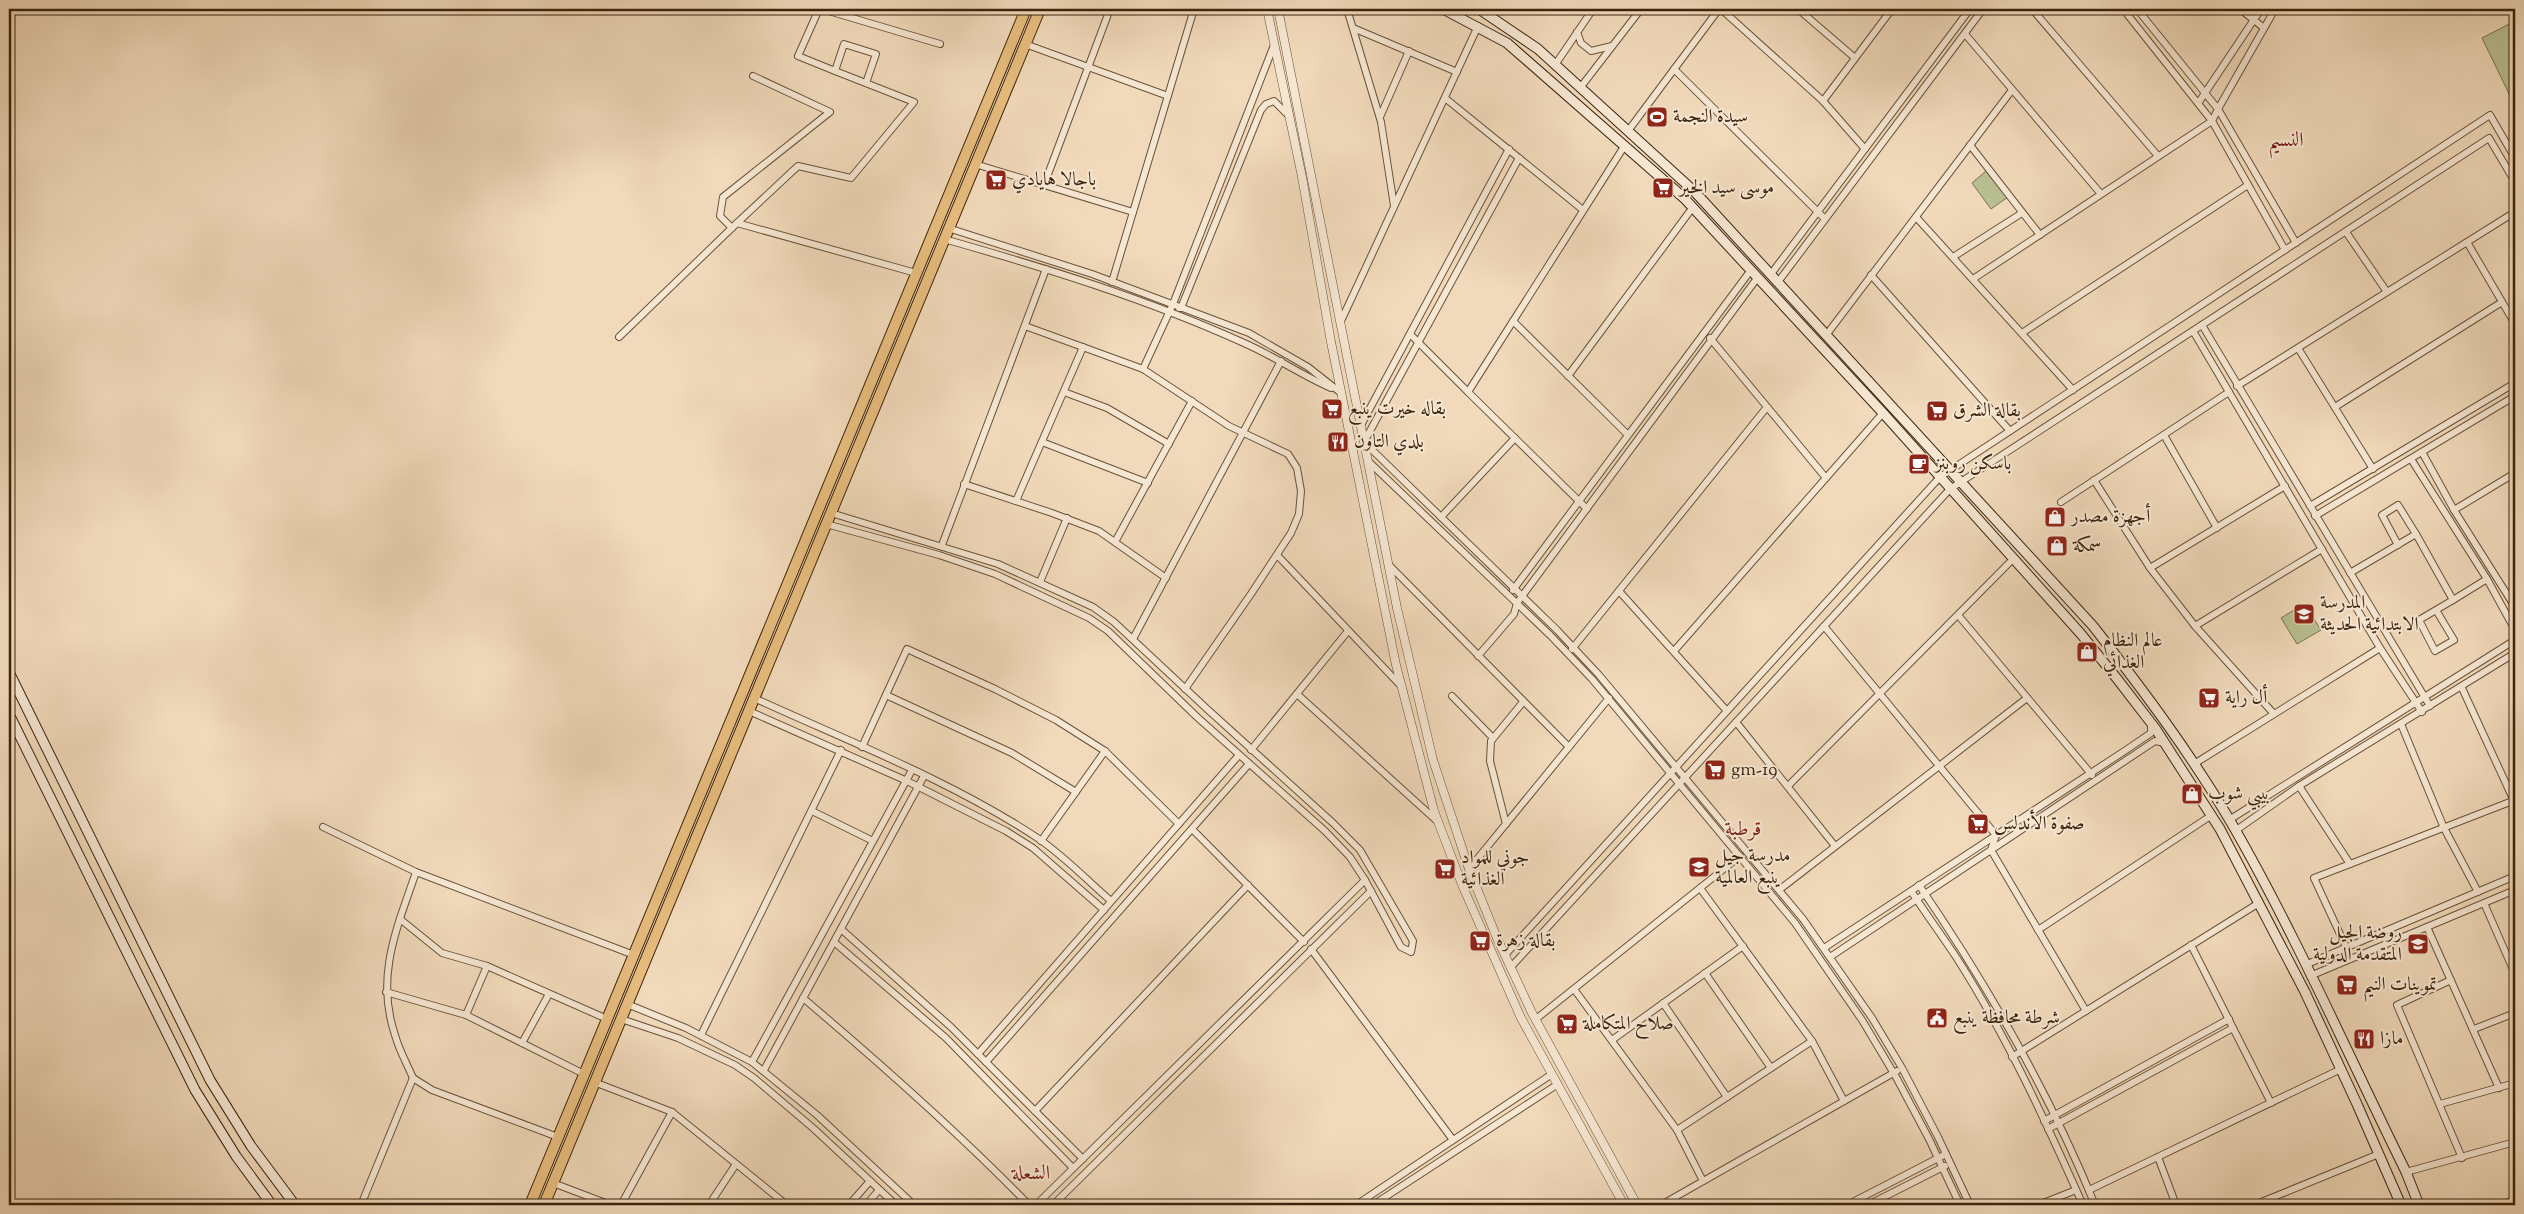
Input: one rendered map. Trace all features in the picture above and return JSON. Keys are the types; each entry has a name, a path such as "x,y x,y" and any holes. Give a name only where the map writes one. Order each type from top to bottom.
{"main road":[{"path":"530,1205 1026,9"},
{"path":"544,1205 1040,9"},
{"path":"1443,9 1478,26 1507,43 1525,57 1693,207 2081,634 2151,722 2212,815 2259,903 2341,1069 2401,1205"},
{"path":"1479,9 1519,34 1696,192 2093,626 2166,721 2229,820 2305,965 2406,1172 2419,1205"},
{"path":"9,672 210,1080 251,1146 295,1205"},
{"path":"9,714 195,1090 236,1156 272,1205"}],"street":[{"path":"619,336 798,166 851,178 914,102 798,56 820,9 940,44"},
{"path":"1044,185 1110,9"},
{"path":"1112,282 1194,9"},
{"path":"1267,9 1302,177 1341,393 1401,686 1438,822 1463,887 1521,1018 1624,1205"},
{"path":"1278,9 1388,565 1433,760 1469,869 1505,955 1536,1020 1637,1205"},
{"path":"1347,9 1380,117 1394,206"},
{"path":"1555,65 1594,9"},
{"path":"1580,88 1640,9"},
{"path":"1628,131 1720,9 1823,101 1865,149"},
{"path":"1798,9 1855,58"},
{"path":"1823,101 1892,9"},
{"path":"1771,274 1970,9"},
{"path":"1778,282 1984,9"},
{"path":"2032,9 2158,156"},
{"path":"2124,9 2199,102 2212,121 2285,250"},
{"path":"2137,9 2218,109 2296,243"},
{"path":"2240,9 2264,28"},
{"path":"2199,102 2261,9"},
{"path":"1973,279 2212,121 2275,9"},
{"path":"1341,321 1478,26"},
{"path":"1353,28 1457,72"},
{"path":"1577,32 1581,43 1591,51 1612,46"},
{"path":"1965,34 2101,194"},
{"path":"835,71 844,44 876,54 866,83"},
{"path":"1025,44 1168,96"},
{"path":"1143,370 1173,304 1274,45"},
{"path":"1380,117 1409,51"},
{"path":"1674,69 1825,219"},
{"path":"732,228 720,216 724,197 830,112 753,76"},
{"path":"1827,334 2012,90"},
{"path":"1445,98 1583,210"},
{"path":"1181,308 1261,110 1266,104 1274,101 1288,115"},
{"path":"1505,955 1940,477 2490,116 2515,158"},
{"path":"1511,967 1950,488 2500,131"},
{"path":"2489,138 2515,182"},
{"path":"1468,392 1625,145"},
{"path":"1970,146 2040,235"},
{"path":"1361,426 1509,150"},
{"path":"1364,442 1519,158"},
{"path":"975,164 1133,212"},
{"path":"2022,334 2248,185"},
{"path":"1568,376 1693,207"},
{"path":"2237,386 2515,212"},
{"path":"1953,257 2022,213"},
{"path":"1916,217 2073,390"},
{"path":"737,223 916,273"},
{"path":"948,228 1112,282 1249,333 1308,367 1341,393"},
{"path":"2346,232 2388,292"},
{"path":"944,239 1046,270 1168,312 1244,343 1281,361 1307,378 1341,393"},
{"path":"2467,242 2515,324"},
{"path":"942,545 1046,270"},
{"path":"1509,595 1751,270"},
{"path":"1871,276 2010,431"},
{"path":"1478,656 1514,614 1523,596 1758,277"},
{"path":"2335,408 2502,302"},
{"path":"1168,312 1181,308"},
{"path":"1513,321 1628,435"},
{"path":"2202,325 2430,706"},
{"path":"1025,326 1143,370 1229,426 1288,454 1297,468 1301,492 1299,514 1291,533 1185,689"},
{"path":"2193,331 2380,648 2422,712"},
{"path":"1705,332 1826,478"},
{"path":"1410,334 1587,509"},
{"path":"1016,501 1083,347"},
{"path":"2298,348 2373,469"},
{"path":"1133,639 1281,361"},
{"path":"2310,506 2515,382"},
{"path":"1064,392 1107,408 1169,444"},
{"path":"2061,502 2229,392"},
{"path":"2315,516 2515,396"},
{"path":"1115,542 1192,401"},
{"path":"1568,654 1767,407"},
{"path":"1674,652 1882,413"},
{"path":"2164,435 2217,528"},
{"path":"1441,517 1514,438"},
{"path":"1042,442 1148,483"},
{"path":"1364,442 1574,648 1686,776 1779,890 1824,948 1872,1018 1902,1068 1970,1205"},
{"path":"2422,452 2454,510 2513,596 2515,607"},
{"path":"2411,459 2487,579 2515,630"},
{"path":"1368,461 1518,603 1609,698 1795,923 1862,1020 1893,1073 1938,1158 1960,1205"},
{"path":"2454,510 2515,474"},
{"path":"2094,480 2150,568 2195,626 2274,714"},
{"path":"964,484 1067,518 1099,532 1166,578"},
{"path":"2150,568 2285,486"},
{"path":"2398,545 2382,515 2398,505 2453,600"},
{"path":"826,524 939,555 995,574 1089,618 1108,631 1350,857 1365,880 1401,947 1411,952 1413,941 1360,850 1334,823 1251,750 1133,639 1094,607 998,564 942,545 831,513"},
{"path":"1040,582 1067,518"},
{"path":"2350,573 2416,534"},
{"path":"2195,626 2322,549"},
{"path":"1277,555 1401,686"},
{"path":"1788,786 2013,559"},
{"path":"1388,565 1569,748"},
{"path":"2436,610 2454,640 2435,652 2419,620 2487,579"},
{"path":"1619,591 1727,711"},
{"path":"1958,615 2096,780"},
{"path":"1824,626 1996,835"},
{"path":"1251,750 1348,631"},
{"path":"2229,820 2515,640"},
{"path":"2194,764 2380,648"},
{"path":"862,747 907,649 995,688 1056,720 1105,751 1179,824"},
{"path":"2235,831 2299,786 2462,688 2515,653"},
{"path":"2346,947 2314,878 2514,801 2462,688"},
{"path":"1297,694 1438,822"},
{"path":"886,695 1012,753 1076,792"},
{"path":"1452,696 1493,738"},
{"path":"754,698 912,770 988,808 1041,840 1111,901"},
{"path":"1469,869 1609,698"},
{"path":"1779,890 2027,698"},
{"path":"1506,824 1490,761 1490,741 1523,702"},
{"path":"749,711 841,750 918,786 1006,831 1033,848 1104,910"},
{"path":"1736,722 1835,846"},
{"path":"1824,948 2150,733 2151,722"},
{"path":"2401,724 2444,828 2478,892"},
{"path":"1830,957 2155,741 2165,743"},
{"path":"701,1035 841,750"},
{"path":"1041,840 1105,751"},
{"path":"978,1054 1239,755"},
{"path":"986,1062 1249,764"},
{"path":"752,1062 912,770"},
{"path":"764,1070 924,776"},
{"path":"2299,786 2350,864"},
{"path":"812,811 873,841"},
{"path":"2038,930 2212,815"},
{"path":"323,828 416,872 634,955"},
{"path":"1192,829 1304,942"},
{"path":"1996,835 1991,850 2086,1011"},
{"path":"1536,1020 1740,856"},
{"path":"416,872 390,946 386,992 394,1035 413,1078 432,1090 558,1137"},
{"path":"2305,965 2515,876"},
{"path":"1036,1205 1365,880"},
{"path":"1034,1111 1248,885"},
{"path":"1919,885 1969,958 2022,1051 2095,1205"},
{"path":"1700,888 1812,1041 1844,1101"},
{"path":"2310,976 2515,890"},
{"path":"1053,1205 1371,891"},
{"path":"1910,891 1959,961 2012,1057 2083,1205"},
{"path":"2012,1057 2259,903"},
{"path":"2484,903 2515,974"},
{"path":"400,919 442,953 487,966 607,1019"},
{"path":"2427,927 2499,1088"},
{"path":"841,929 951,1027 1083,1159"},
{"path":"834,942 946,1038 1073,1168"},
{"path":"2191,945 2271,1103"},
{"path":"1612,1040 1743,946"},
{"path":"1311,949 1453,1140"},
{"path":"2508,957 2515,954"},
{"path":"466,1015 487,966"},
{"path":"1705,973 1771,1068"},
{"path":"2451,980 2397,1005 2462,1158"},
{"path":"1574,988 1677,1130 1703,1182"},
{"path":"386,992 466,1015 584,1074"},
{"path":"522,1043 549,994"},
{"path":"803,998 897,1077 970,1144 1028,1205"},
{"path":"627,1004 701,1035 764,1070 817,1115 914,1205"},
{"path":"1663,1004 1727,1097"},
{"path":"2474,1029 2515,1012"},
{"path":"621,1018 678,1038 735,1065 754,1078 806,1121 896,1205"},
{"path":"2044,1121 2229,1019"},
{"path":"2048,1129 2233,1028"},
{"path":"1677,1130 1812,1041"},
{"path":"1661,1205 1902,1068"},
{"path":"2089,1190 2341,1069"},
{"path":"1356,1205 1552,1074"},
{"path":"362,1205 413,1078"},
{"path":"594,1082 672,1112 787,1205"},
{"path":"2440,1104 2515,1083"},
{"path":"1373,1205 1558,1084"},
{"path":"621,1205 672,1112"},
{"path":"2406,1172 2515,1142"},
{"path":"1847,1205 1946,1154"},
{"path":"2254,1205 2379,1154"},
{"path":"2158,1157 2176,1205"},
{"path":"1868,1205 1950,1163"},
{"path":"709,1205 736,1164"},
{"path":"848,1205 870,1181"},
{"path":"553,1183 611,1205"},
{"path":"866,1205 880,1190"},
{"path":"2038,1205 2076,1190"},
{"path":"2499,1205 2515,1200"}],"green space":[{"path":"2515,21 2515,106 2482,38"},
{"path":"1986,171 2008,197 1991,209 1972,183"},
{"path":"2304,604 2321,630 2297,644 2281,618"}],"place":[{"name":"سيدة النجمة","path":"1657,117"},
{"name":"باجالا هايادي","path":"996,180"},
{"name":"موسى سيد الخير","path":"1663,188"},
{"name":"بقاله خيرت ينبع","path":"1332,409"},
{"name":"بقالة الشرق","path":"1937,411"},
{"name":"بلدي التاون","path":"1338,442"},
{"name":"باسكن روبنز","path":"1919,464"},
{"name":"أجهزة مصدر","path":"2055,517"},
{"name":"سمكة","path":"2057,546"},
{"name":"المدرسة الابتدائية الحديثة","path":"2304,614"},
{"name":"عالم النظام الغذائي","path":"2087,652"},
{"name":"أل راية","path":"2209,698"},
{"name":"gm-19","path":"1715,770"},
{"name":"بيبي شوب","path":"2192,794"},
{"name":"صفوة الأندلس","path":"1978,824"},
{"name":"مدرسة جيل ينبع العالمية","path":"1699,867"},
{"name":"جوني للمواد الغذائية","path":"1445,869"},
{"name":"بقالة زهرة","path":"1480,941"},
{"name":"روضة الجيل المتقدمة الدولية","path":"2418,944"},
{"name":"تموينات النيم","path":"2347,985"},
{"name":"شرطة محافظة ينبع","path":"1937,1018"},
{"name":"صلاح المتكاملة","path":"1567,1024"},
{"name":"مازا","path":"2364,1039"}],"district":[{"name":"النسيم","path":"2286,141"},
{"name":"قرطبة","path":"1743,830"},
{"name":"الشعلة","path":"1031,1174"}]}
